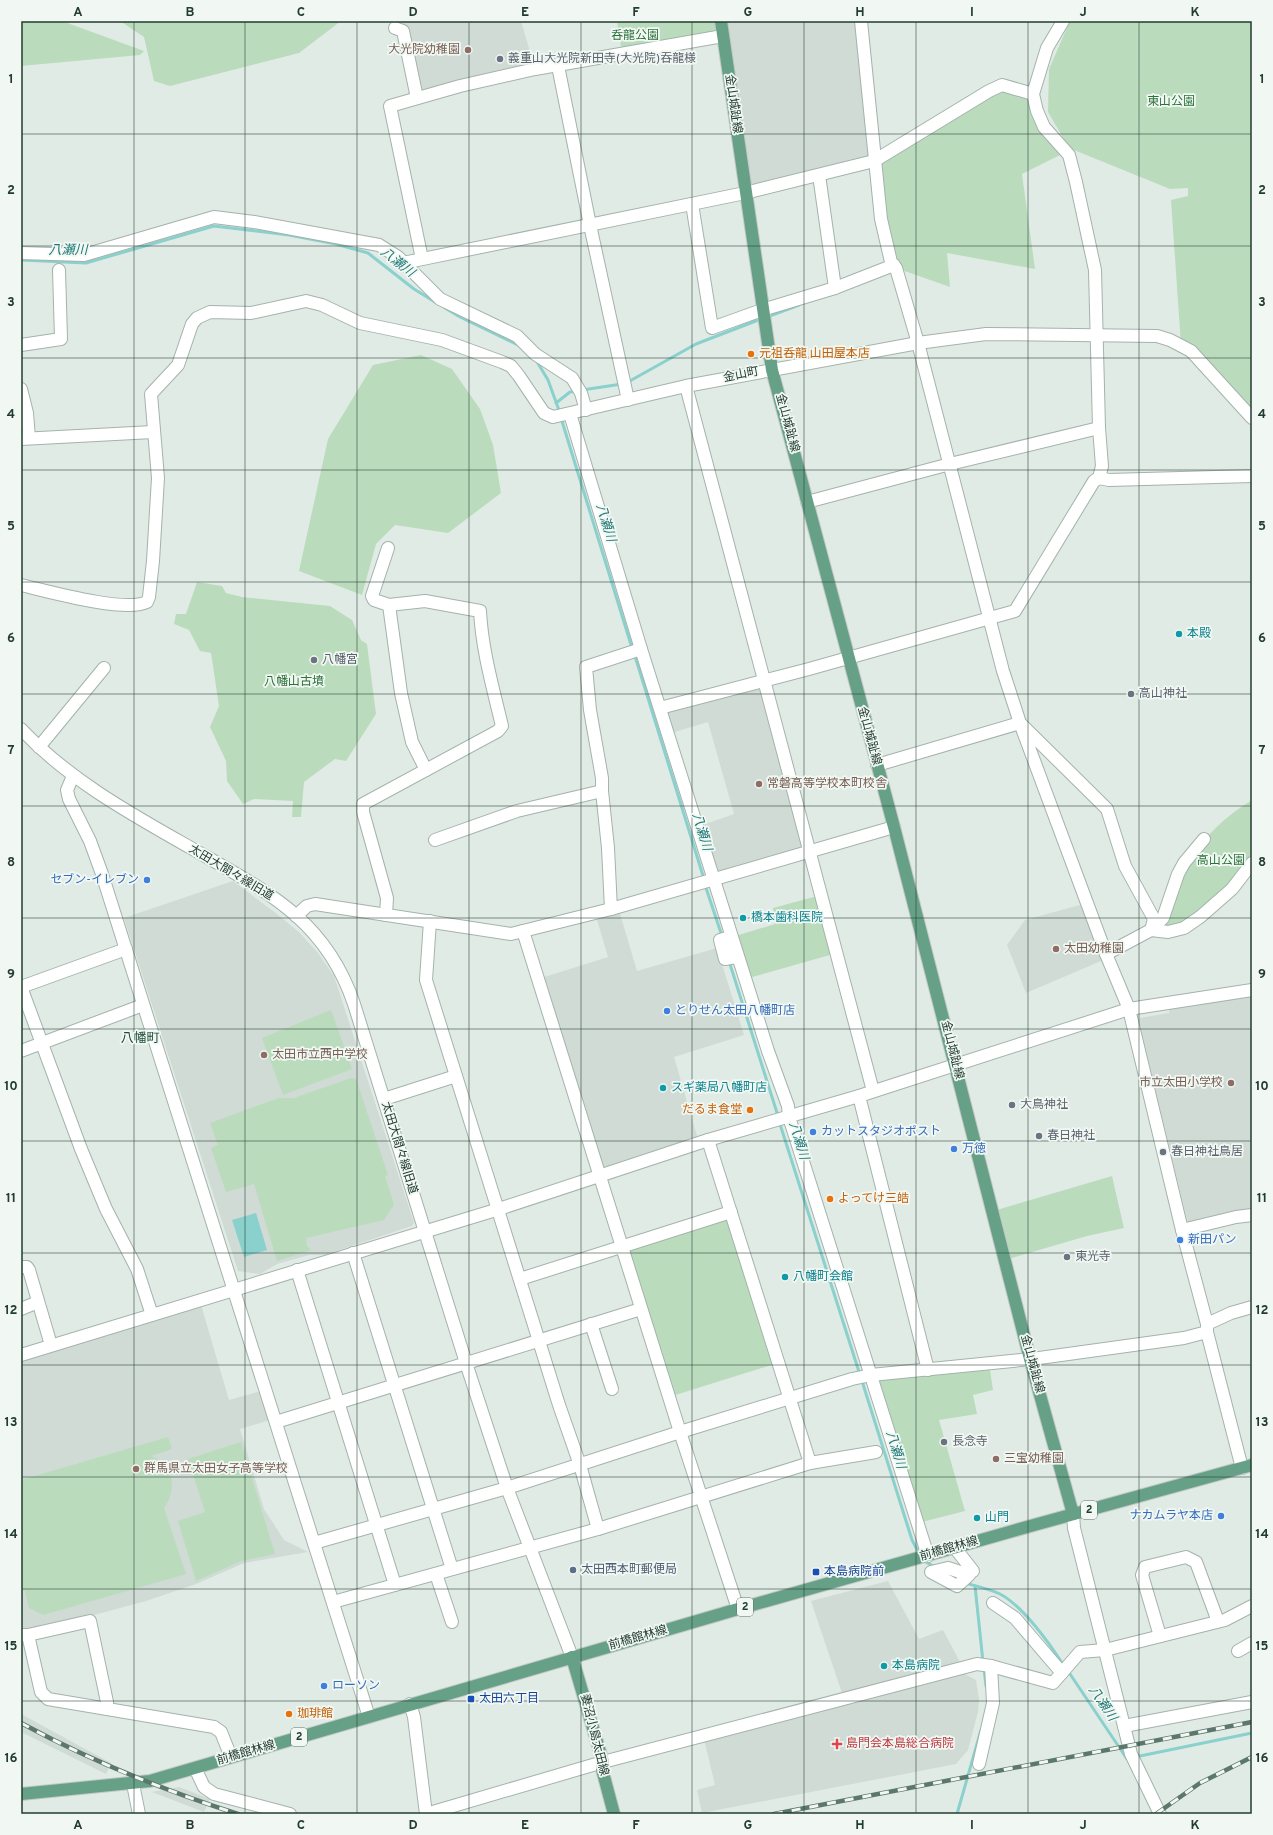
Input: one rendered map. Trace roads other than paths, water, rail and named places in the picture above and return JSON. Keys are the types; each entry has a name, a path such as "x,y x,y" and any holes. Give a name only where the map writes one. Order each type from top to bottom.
{"main road":[{"name":"金山城趾線","path":"721,21 772,370 894,827 1030,1359 1073,1514"},
{"name":"前橋館林線","path":"21,1794 133,1784 150,1781 738,1609 1247,1466"},
{"name":"妻沼小島太田線","path":"572,1657 603,1762 602,1769 614,1814"}],"street":[{"path":"861,21 881,219 891,262 894,265 918,343 1003,671 1020,723 1106,954 1129,1009 1207,1328 1247,1466"},
{"path":"1063,21 1047,48 1033,94 1037,110 1044,127 1069,155 1095,270 1098,336 1099,428 1102,466 1099,478"},
{"path":"395,28 403,31 417,98"},
{"path":"422,259 390,106 460,86 558,66 723,36"},
{"path":"558,66 590,225 628,400"},
{"path":"403,263 692,204 874,161 988,91 1002,85 1033,94"},
{"path":"819,175 835,288"},
{"path":"692,204 712,328 763,310 835,288 894,265"},
{"path":"21,253 84,255 214,217 254,222 379,245 391,252 440,299 517,336 535,354 572,378 579,390 586,410"},
{"path":"21,345 61,339 59,270"},
{"path":"21,585 104,603 136,605 146,602 150,597 158,478 150,394 178,365 192,324 197,318 210,312 251,313 306,301 322,304 360,322 442,340 511,366 544,413 564,415 635,651 660,708 768,1051 788,1106 789,1117 871,1375 924,1557"},
{"name":"金山町","path":"564,415 686,386 918,343 986,334 1157,336 1181,345 1198,357 1252,418"},
{"path":"686,386 874,1091"},
{"path":"21,389 27,413 25,438 153,432"},
{"path":"808,502 950,464 1099,428"},
{"path":"660,708 849,658 1015,611 1094,481 1099,478 1109,480 1252,476"},
{"path":"386,915 388,898 363,812 363,804 498,731 502,726 488,672 481,630 480,611 425,601 389,605 374,600 372,596 388,548"},
{"path":"389,605 401,693 412,742 426,770"},
{"path":"611,909 602,778 590,710 586,667 635,651"},
{"path":"39,747 104,668"},
{"path":"877,765 1020,723"},
{"path":"1020,723 1107,810 1125,866 1154,919 1151,930"},
{"name":"太田大間々線旧道","path":"21,729 39,747 73,776 107,799 248,880 273,897 296,916 324,945 342,973 354,1004 506,1488 572,1657"},
{"path":"73,776 67,790 69,799 90,841 126,949 369,1716"},
{"path":"435,840 517,810 602,791"},
{"path":"296,916 307,906 315,904 511,934 611,909 697,885 894,827"},
{"path":"1106,954 1151,930 1163,918 1181,869 1204,839"},
{"path":"1151,930 1168,932 1184,928 1232,889 1252,863"},
{"path":"430,921 426,980 539,1340 580,1465 598,1529"},
{"path":"523,930 641,1309 738,1609"},
{"path":"126,949 21,989 81,1149 106,1209 137,1269 152,1315"},
{"path":"21,1355 499,1209 708,1140 859,1096 1129,1009 1252,990"},
{"path":"21,1051 143,1005"},
{"path":"384,1099 456,1076"},
{"path":"859,1096 928,1370"},
{"path":"708,1140 810,1463"},
{"path":"520,1279 730,1212"},
{"path":"1182,1230 1236,1217 1252,1215"},
{"path":"353,1253 452,1569"},
{"path":"21,1267 27,1267 29,1270 51,1346"},
{"path":"297,1270 395,1585"},
{"path":"21,1309 38,1302"},
{"path":"314,1543 506,1488 852,1379 871,1375 1030,1359 1184,1338 1207,1328 1231,1314 1252,1307"},
{"path":"276,1422 641,1309"},
{"path":"591,1324 612,1389"},
{"path":"333,1602 598,1529 702,1498 810,1463 876,1452"},
{"path":"1073,1514 1074,1528 1131,1754 1160,1814"},
{"path":"955,1548 973,1571"},
{"path":"1160,1636 1142,1575 1145,1567 1179,1558 1186,1557 1196,1562 1216,1622"},
{"path":"436,1574 452,1622"},
{"path":"994,1603 1015,1618 1062,1673"},
{"path":"410,1704 414,1717 426,1814 603,1762 985,1665 1053,1682 1085,1652 1105,1650 1225,1620 1252,1606"},
{"path":"106,1709 107,1702 90,1621 25,1635 43,1696 48,1699 106,1709 214,1727 221,1732 231,1757"},
{"path":"1238,1651 1252,1643"},
{"path":"979,1764 993,1704 985,1665"},
{"path":"1124,1726 1252,1702"},
{"path":"195,1768 204,1787 214,1794 290,1814"},
{"path":"133,1784 139,1814"}],"water":[{"path":"256,1213 267,1250 244,1257 232,1220"}],"waterway":[{"name":"八瀬川","path":"21,260 86,263 214,226 289,235 336,244 368,253 414,289 435,302"},
{"path":"767,317 799,305"},
{"name":"八瀬川","path":"445,308 460,317 518,345"},
{"path":"628,382 696,344 761,319"},
{"name":"八瀬川","path":"536,360 548,380 560,413"},
{"path":"582,390 622,384"},
{"path":"556,403 570,392 577,391"},
{"name":"八瀬川","path":"561,418 632,648"},
{"name":"八瀬川","path":"634,653 704,879"},
{"name":"八瀬川","path":"705,885 722,936"},
{"name":"八瀬川","path":"729,961 778,1116"},
{"name":"八瀬川","path":"779,1121 860,1375"},
{"name":"八瀬川","path":"862,1381 912,1540 920,1555"},
{"name":"八瀬川","path":"922,1560 935,1567"},
{"name":"八瀬川","path":"965,1583 1000,1594 1018,1607 1035,1626 1064,1666"},
{"path":"975,1586 983,1662"},
{"path":"984,1668 986,1686"},
{"name":"八瀬川","path":"1068,1671 1127,1759"},
{"path":"957,1814 981,1730"},
{"name":"八瀬川","path":"1135,1757 1252,1733"}],"railway":[{"path":"774,1814 1252,1722"},
{"path":"21,1723 74,1750 128,1774 182,1795 238,1814"},
{"path":"1156,1814 1200,1783 1252,1757"}],"place":[{"name":"大光院幼稚園","path":"468,50"},
{"name":"義重山大光院新田寺(大光院)吞龍様","path":"500,59"},
{"name":"元祖呑龍 山田屋本店","path":"751,354"},
{"name":"本殿","path":"1179,634"},
{"name":"八幡宮","path":"314,660"},
{"name":"高山神社","path":"1131,694"},
{"name":"常磐高等学校本町校舎","path":"759,784"},
{"name":"セブン-イレブン","path":"147,880"},
{"name":"橋本歯科医院","path":"743,918"},
{"name":"太田幼稚園","path":"1056,949"},
{"name":"とりせん太田八幡町店","path":"667,1011"},
{"name":"太田市立西中学校","path":"264,1055"},
{"name":"市立太田小学校","path":"1231,1083"},
{"name":"スギ薬局八幡町店","path":"663,1088"},
{"name":"大鳥神社","path":"1012,1105"},
{"name":"だるま食堂","path":"750,1110"},
{"name":"カットスタジオポスト","path":"813,1132"},
{"name":"春日神社","path":"1039,1136"},
{"name":"万徳","path":"954,1149"},
{"name":"春日神社鳥居","path":"1163,1152"},
{"name":"よってけ三皓","path":"830,1199"},
{"name":"新田パン","path":"1180,1240"},
{"name":"東光寺","path":"1067,1257"},
{"name":"八幡町会館","path":"785,1277"},
{"name":"長念寺","path":"944,1442"},
{"name":"三宝幼稚園","path":"996,1459"},
{"name":"群馬県立太田女子高等学校","path":"136,1469"},
{"name":"ナカムラヤ本店","path":"1221,1516"},
{"name":"山門","path":"977,1518"},
{"name":"太田西本町郵便局","path":"573,1570"},
{"name":"本島病院前","path":"816,1572"},
{"name":"本島病院","path":"884,1666"},
{"name":"ローソン","path":"324,1686"},
{"name":"太田六丁目","path":"471,1699"},
{"name":"珈琲館","path":"289,1714"},
{"name":"島門会本島総合病院","path":"837,1744"}],"district":[{"name":"八幡町","path":"140,1039"}],"park label":[{"name":"呑龍公園","path":"635,36"},
{"name":"東山公園","path":"1171,102"},
{"name":"八幡山古墳","path":"294,682"},
{"name":"高山公園","path":"1221,861"}]}
